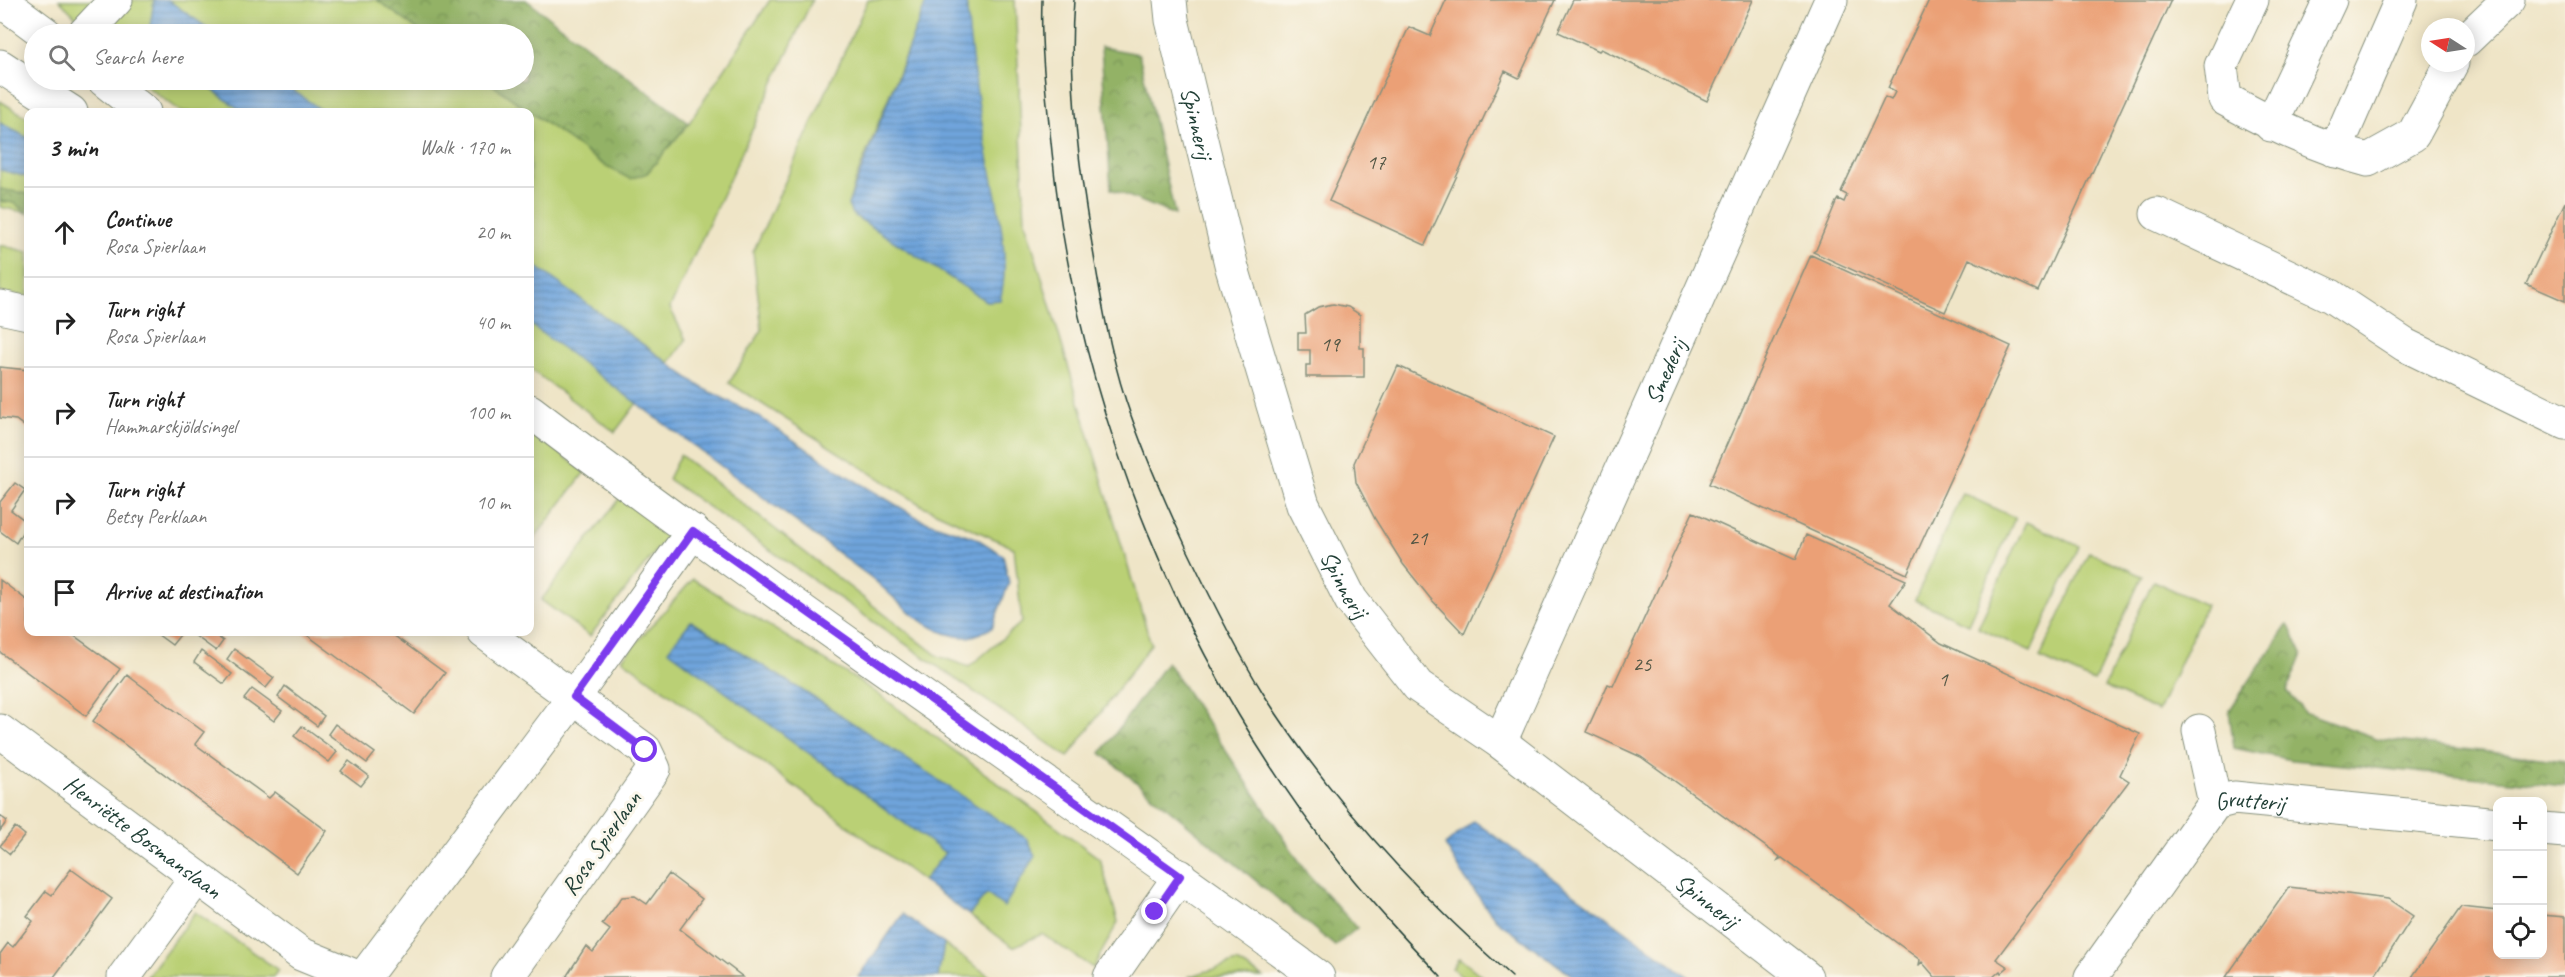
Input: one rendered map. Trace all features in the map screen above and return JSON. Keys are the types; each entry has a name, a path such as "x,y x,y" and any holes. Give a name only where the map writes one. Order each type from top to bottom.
{"street":[{"path":"0,0 32,24"},
{"name":"Spinnerij","path":"1170,0 1172,20 1232,268 1303,505 1351,600 1418,686 1500,742 1806,977"},
{"name":"Smederij","path":"1500,742 1831,0"},
{"path":"2252,0 2221,66 2225,99 2271,124 2334,151 2368,160 2413,135 2447,72"},
{"path":"2271,124 2330,0"},
{"path":"2334,151 2401,0"},
{"path":"2475,31 2508,0"},
{"path":"93,24 115,1"},
{"path":"0,66 24,82"},
{"path":"37,90 65,108"},
{"path":"116,90 139,108"},
{"path":"2157,214 2331,296 2404,345 2565,423"},
{"path":"0,307 24,312"},
{"path":"534,414 621,481 1180,876 1317,977"},
{"path":"364,977 574,697 693,531"},
{"path":"490,636 574,697"},
{"name":"Rosa Spierlaan","path":"507,977 654,770 645,750 574,697"},
{"name":"Henriëtte Bosmanslaan","path":"0,731 301,954 357,977"},
{"path":"2199,731 2215,803"},
{"name":"Grutterij","path":"2091,977 2215,803 2234,798 2493,824"},
{"path":"2547,829 2565,831"},
{"path":"1110,977 1180,876"},
{"path":"124,977 197,877"}],"green space":[{"path":"59,0 154,0 150,24 83,24"},
{"path":"168,0 377,0 410,24 202,24"},
{"path":"377,0 526,0 689,123 647,173 630,179 604,165 534,115 534,108 525,108 500,90 534,90 534,24 410,24"},
{"path":"770,0 812,0 670,308 686,340 669,363 534,265 534,115 604,165 647,173 689,123"},
{"path":"868,0 927,0 856,179 848,205 852,214 986,301 1000,300 971,65 966,0 1015,0 1025,221 1151,644 1068,757 668,479 680,455 938,656 969,667 1022,622 1014,548 923,506 729,383 762,330 753,252"},
{"path":"1101,47 1139,54 1175,215 1111,189"},
{"path":"151,90 213,90 238,108 176,108"},
{"path":"292,90 500,90 525,108 318,108"},
{"path":"0,101 24,116 24,136 0,123"},
{"path":"0,170 24,176 24,212 0,207"},
{"path":"0,189 24,193 24,211 14,203 0,201"},
{"path":"0,245 24,251 24,296 0,293"},
{"path":"534,327 637,403 615,432 534,372"},
{"path":"534,434 585,472 534,539"},
{"path":"1962,493 2015,518 1968,624 1915,600"},
{"path":"620,498 669,534 590,636 541,600"},
{"path":"2026,522 2079,546 2031,652 1978,628"},
{"path":"2089,552 2142,576 2094,682 2040,658"},
{"path":"693,579 870,688 1100,859 1118,922 1093,968 1042,934 1013,947 969,915 987,894 1003,906 1035,856 1027,840 827,706 691,621 669,650 946,853 923,881 622,659"},
{"path":"2153,581 2206,605 2158,711 2104,687"},
{"path":"2288,624 2302,654 2287,691 2304,712 2379,739 2565,761 2565,786 2292,760 2234,748 2229,711"},
{"path":"1167,662 1307,873 1357,928 1335,946 1101,753"},
{"path":"195,912 278,970 273,977 147,977"},
{"path":"944,944 991,977 938,977"},
{"path":"1459,958 1483,977 1462,977 1452,968"},
{"path":"1237,962 1263,977 1188,977"}],"water":[{"path":"154,0 168,0 202,24 150,24"},
{"path":"927,0 966,0 976,88 1003,242 1004,263 1000,300 986,301 852,214 848,205"},
{"path":"213,90 292,90 318,108 238,108"},
{"path":"0,123 24,136 24,176 0,170"},
{"path":"534,265 701,387 756,415 849,477 920,519 976,538 1003,555 1009,583 992,628 965,637 939,631 926,624 873,579 534,327"},
{"path":"691,621 827,706 1027,839 1035,856 1004,907 987,894 969,915 923,881 945,853 668,650"},
{"path":"1474,821 1689,977 1574,977 1496,920 1466,880 1445,845"},
{"path":"903,914 944,944 938,977 858,977"}],"building":[{"path":"1446,0 1555,0 1519,78 1505,71 1425,245 1329,201 1409,27 1430,36"},
{"path":"1573,0 1753,0 1707,101 1601,49 1599,51 1558,32"},
{"path":"1929,0 2171,0 2038,291 1969,259 1945,312 1813,252 1816,250 1836,202 1838,199 1844,202 1847,195 1841,192 1885,97 1891,100 1895,92 1888,88"},
{"path":"2565,202 2565,301 2526,284"},
{"path":"1811,255 2011,346 1907,574 1709,484"},
{"path":"1333,304 1348,307 1360,315 1360,348 1364,348 1364,377 1306,377 1306,365 1310,365 1310,350 1298,350 1298,333 1306,333 1305,315 1318,307"},
{"path":"1398,366 1554,437 1464,634 1430,598 1403,564 1375,519 1356,482 1354,463"},
{"path":"0,367 24,370 24,426 16,420 0,418"},
{"path":"15,483 24,489 11,510 24,520 24,530 16,543 0,531 0,502"},
{"path":"1693,512 1796,559 1806,535 1906,580 1890,604 1941,643 2140,734 2120,775 2129,781 1996,959 2008,967 2001,973 2000,971 1993,977 1935,977 1922,962 1919,965 1920,960 1782,858 1778,860 1780,857 1641,757 1586,732 1608,684 1613,686"},
{"path":"0,580 24,598 24,636 75,636 120,669 86,716 0,652"},
{"path":"160,636 179,636 172,645"},
{"path":"195,636 216,636 223,641 216,651"},
{"path":"308,636 394,636 445,673 414,714"},
{"path":"234,649 274,678 266,688 227,659"},
{"path":"201,651 232,674 224,684 194,662"},
{"path":"127,675 204,732 195,744 269,798 275,792 327,831 297,873 93,721"},
{"path":"285,686 324,716 317,726 278,697"},
{"path":"252,689 282,711 274,721 244,699"},
{"path":"335,724 375,753 367,763 328,734"},
{"path":"302,726 337,752 329,762 294,736"},
{"path":"349,761 369,776 361,786 341,771"},
{"path":"0,816 7,821 0,831"},
{"path":"15,827 25,835 10,854 0,846"},
{"path":"71,869 112,899 54,977 0,977 0,954 8,943 13,947 33,921 27,916 46,891 52,895"},
{"path":"669,874 702,899 680,929 743,977 566,977 586,946 593,952 610,930 602,924 622,897 635,896 647,904"},
{"path":"2289,887 2388,899 2413,916 2374,977 2226,977"},
{"path":"2461,907 2493,910 2493,959 2547,959 2547,915 2565,917 2565,977 2412,977"}],"tram line":[{"path":"1042,0 1046,95 1065,249 1086,344 1113,438 1147,530 1187,619 1233,706 1285,788 1343,867 1441,977"},
{"path":"1074,0 1072,59 1075,119 1086,209 1102,300 1126,401 1171,514 1205,587 1243,659 1289,733 1377,844 1409,879 1512,977"}],"route":[{"path":"645,750 574,697 693,531 1180,876 1155,912"}]}
